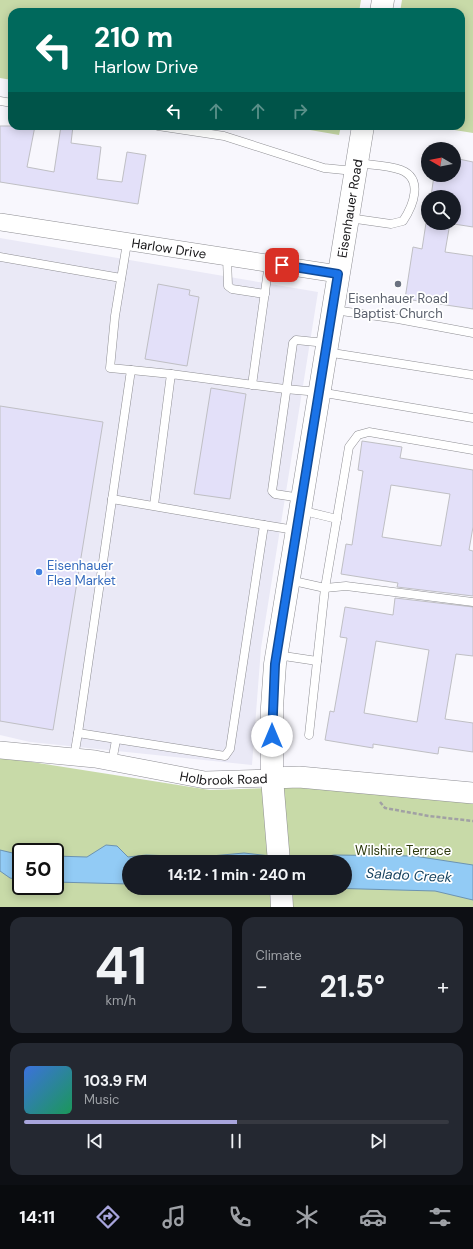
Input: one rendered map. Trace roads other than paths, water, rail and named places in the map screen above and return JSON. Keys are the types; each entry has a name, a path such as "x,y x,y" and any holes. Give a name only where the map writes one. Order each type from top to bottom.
{"main road":[{"name":"Eisenhauer Road","path":"278,855 272,778 272,707 276,655 362,130"},
{"path":"281,895 282,907"}],"street":[{"name":"Harlow Drive","path":"0,222 338,274"},
{"name":"Holbrook Road","path":"0,750 112,762 205,780 298,776 473,793"}],"lane":[{"path":"184,130 224,136 324,168 356,167 401,170 414,182 415,190 412,206 404,221 391,224 348,217"},
{"path":"127,242 115,316 110,368 319,392 473,418"},
{"path":"0,257 121,278"},
{"path":"228,257 228,286 232,289 265,294"},
{"path":"252,385 269,263"},
{"path":"332,310 398,319 473,333"},
{"path":"299,513 272,491 285,389 293,343 296,340 473,375"},
{"path":"74,757 132,370"},
{"path":"154,506 171,374"},
{"path":"309,735 325,588 349,446 358,435 370,432 473,450"},
{"path":"112,499 264,525 299,513 337,518"},
{"path":"78,733 225,756 230,749 264,525"},
{"path":"288,579 325,588 346,586 473,602"},
{"path":"276,655 317,661"},
{"path":"112,762 116,740"}],"water":[{"path":"106,845 117,846 126,855 122,855 122,884 64,882 64,856 87,857"},
{"path":"0,850 12,853 12,878 0,871"},
{"path":"244,853 262,855 222,855"},
{"name":"Salado Creek","path":"352,855 414,856 473,865 473,900 435,891 352,889"}],"place":[{"name":"Eisenhauer Road Baptist Church","path":"398,284"},
{"name":"Eisenhauer Flea Market","path":"39,572"}],"park label":[{"name":"Wilshire Terrace","path":"403,850"}]}
